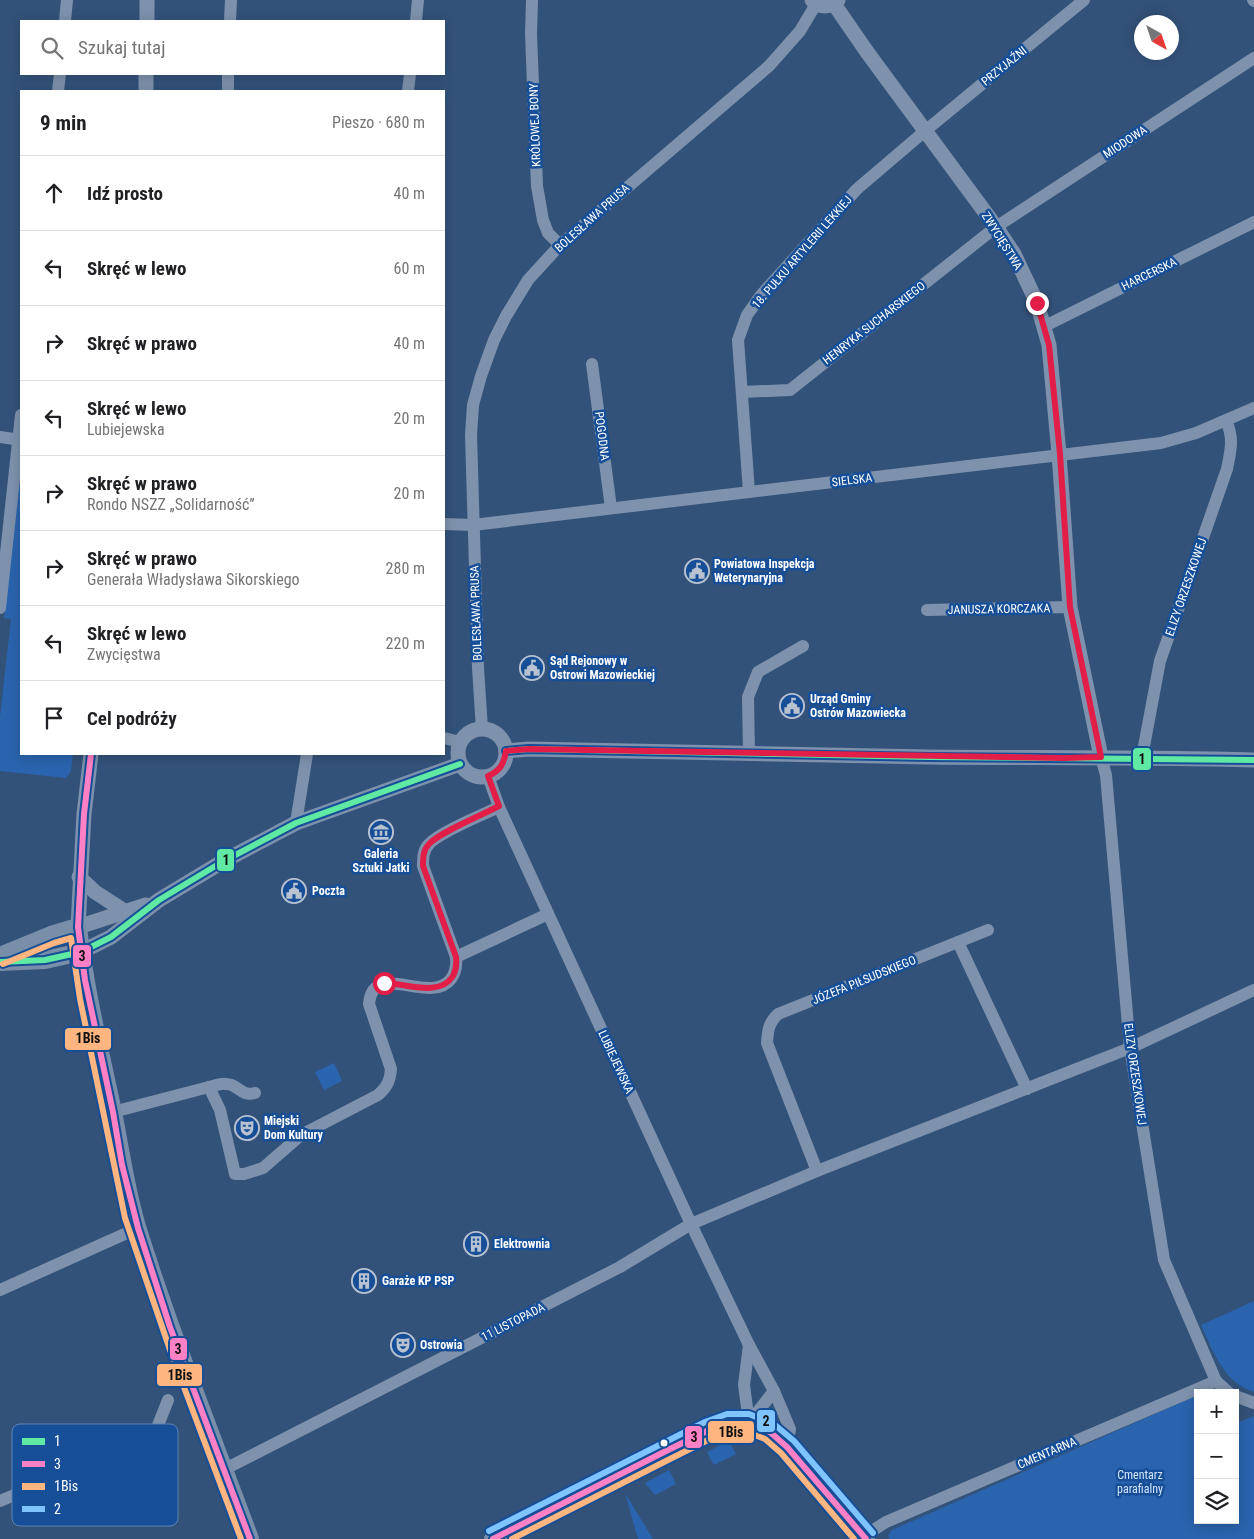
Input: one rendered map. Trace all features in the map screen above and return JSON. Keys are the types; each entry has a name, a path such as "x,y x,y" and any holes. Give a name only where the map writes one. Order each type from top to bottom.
{"main road":[{"path":"0,956 50,935 78,927 99,1052 113,1112 122,1164 138,1228 170,1327 250,1539"},
{"path":"0,962 45,960 81,952"},
{"path":"493,1539 709,1430 729,1423 749,1423 770,1432 787,1447 865,1538"}],"street":[{"path":"65,20 67,0"},
{"path":"147,0 147,20"},
{"path":"230,20 231,0"},
{"path":"416,20 418,0"},
{"name":"KRÓLOWEJ BONY","path":"532,0 531,34 537,186 543,220 548,233 560,245"},
{"name":"PRZYJAŹNI","path":"925,131 1084,0"},
{"path":"814,2 828,6 836,2"},
{"name":"BOLESŁAWA PRUSA","path":"482,730 471,435 474,405 481,376 494,340 528,280 560,245 769,66 800,31 814,2"},
{"name":"ZWYCIĘSTWA","path":"836,2 925,131 996,227 1014,254 1037,303 1049,345 1060,454 1070,607 1101,757"},
{"name":"MIODOWA","path":"996,227 1254,58"},
{"path":"58,90 60,75"},
{"path":"146,75 146,90"},
{"path":"228,75 228,90"},
{"path":"408,90 410,75"},
{"name":"18. PUŁKU ARTYLERII LEKKIEJ","path":"749,492 738,340 747,315 762,294 857,189 925,131"},
{"name":"HARCERSKA","path":"1045,326 1254,222"},
{"name":"HENRYKA SUCHARSKIEGO","path":"742,392 790,390 996,227"},
{"name":"POGODNA","path":"592,364 611,508"},
{"name":"SIELSKA","path":"445,524 473,525 1160,443 1196,433 1254,408"},
{"name":"ELIZY ORZESZKOWEJ","path":"1142,757 1160,661 1227,469 1232,446 1231,432 1226,420"},
{"path":"0,437 20,440 0,608"},
{"name":"JANUSZA KORCZAKA","path":"927,610 1070,607"},
{"path":"749,754 748,697 758,672 803,646"},
{"path":"482,730 490,731 498,736 506,751 502,767 496,773 480,777 465,771 460,764 458,750 460,742 469,733 482,730"},
{"path":"445,738 460,742"},
{"path":"506,751 529,749 749,754 1064,758 1142,757 1254,760"},
{"path":"91,755 79,877 78,927 159,900"},
{"path":"296,823 307,755"},
{"name":"ELIZY ORZESZKOWEJ","path":"1101,757 1106,775 1130,1048 1164,1260 1216,1381"},
{"path":"81,952 111,937 159,900 222,862 296,823 460,764"},
{"name":"LUBIEJEWSKA","path":"488,776 499,806 691,1224 749,1345 774,1391 790,1429 787,1447"},
{"path":"209,1087 220,1110 235,1174 244,1174 263,1168 297,1138 378,1095 386,1088 391,1069 369,1004 370,994 376,987 384,983 416,987 440,987 449,982 457,965 456,957 423,866 423,854 429,844 440,836 499,806"},
{"path":"79,877 95,892 126,912"},
{"path":"456,957 548,914"},
{"name":"JÓZEFA PIŁSUDSKIEGO","path":"817,1171 767,1043 770,1022 778,1014 988,930"},
{"path":"958,942 1027,1089"},
{"path":"691,1224 817,1171 1130,1048 1254,990"},
{"path":"113,1112 224,1083 234,1086 248,1095 256,1094"},
{"name":"11 LISTOPADA","path":"225,1469 620,1266 691,1224"},
{"path":"0,1290 138,1228"},
{"path":"749,1345 744,1385 749,1423"},
{"path":"1216,1381 1225,1389"},
{"name":"CMENTARNA","path":"865,1538 886,1522 1216,1381"},
{"path":"749,1423 774,1391"},
{"path":"1239,1397 1254,1403"},
{"path":"159,1424 168,1400"},
{"path":"0,1501 12,1496"}],"green space":[{"path":"20,478 20,755 73,755 71,771 66,778 0,771 0,717 11,619 4,618"},
{"path":"334,1063 342,1081 324,1090 315,1072"},
{"path":"1254,1301 1254,1392 1244,1388 1227,1374 1215,1355 1201,1325"},
{"name":"Cmentarz parafialny","path":"1194,1397 1194,1524 1239,1524 1239,1422 1254,1416 1254,1539 890,1539 888,1536 892,1530"},
{"path":"726,1442 731,1444 736,1454 714,1465 707,1452"},
{"path":"669,1470 676,1484 655,1495 645,1483"},
{"path":"625,1493 653,1539 638,1539"}],"transit line":[{"name":"1","path":"506,751 529,749 929,757 1254,760"},
{"name":"3","path":"91,755 84,814 78,927 85,980 113,1112 122,1165 138,1228 170,1327 250,1539"},
{"name":"1","path":"0,962 45,960 81,952 111,937 159,900 222,862 296,823 460,764"},
{"name":"1Bis","path":"3,964 71,938 80,999 125,1218 170,1350 241,1539"},
{"name":"2","path":"489,1531 705,1422 727,1414 749,1414 775,1425 794,1441 873,1533"},
{"name":"3","path":"493,1539 664,1452 709,1430 729,1423 749,1423 770,1432 787,1447 866,1539"},
{"name":"1Bis","path":"512,1539 712,1438 730,1432 747,1432 765,1439 781,1453 854,1539"}],"place":[{"name":"Powiatowa Inspekcja Weterynaryjna","path":"697,571"},
{"name":"Sąd Rejonowy w Ostrowi Mazowieckiej","path":"532,668"},
{"name":"Urząd Gminy Ostrów Mazowiecka","path":"792,706"},
{"name":"Galeria Sztuki Jatki","path":"381,832"},
{"name":"Poczta","path":"294,891"},
{"name":"Miejski Dom Kultury","path":"247,1128"},
{"name":"Elektrownia","path":"476,1244"},
{"name":"Garaże KP PSP","path":"364,1281"},
{"name":"Ostrowia","path":"403,1345"}],"route":[{"path":"384,983 416,987 440,987 449,982 454,974 457,965 456,957 423,866 423,854 429,844 440,836 499,806 488,776 496,773 502,767 506,751 529,749 749,754 1101,757 1070,607 1060,454 1049,345 1037,303"}]}
